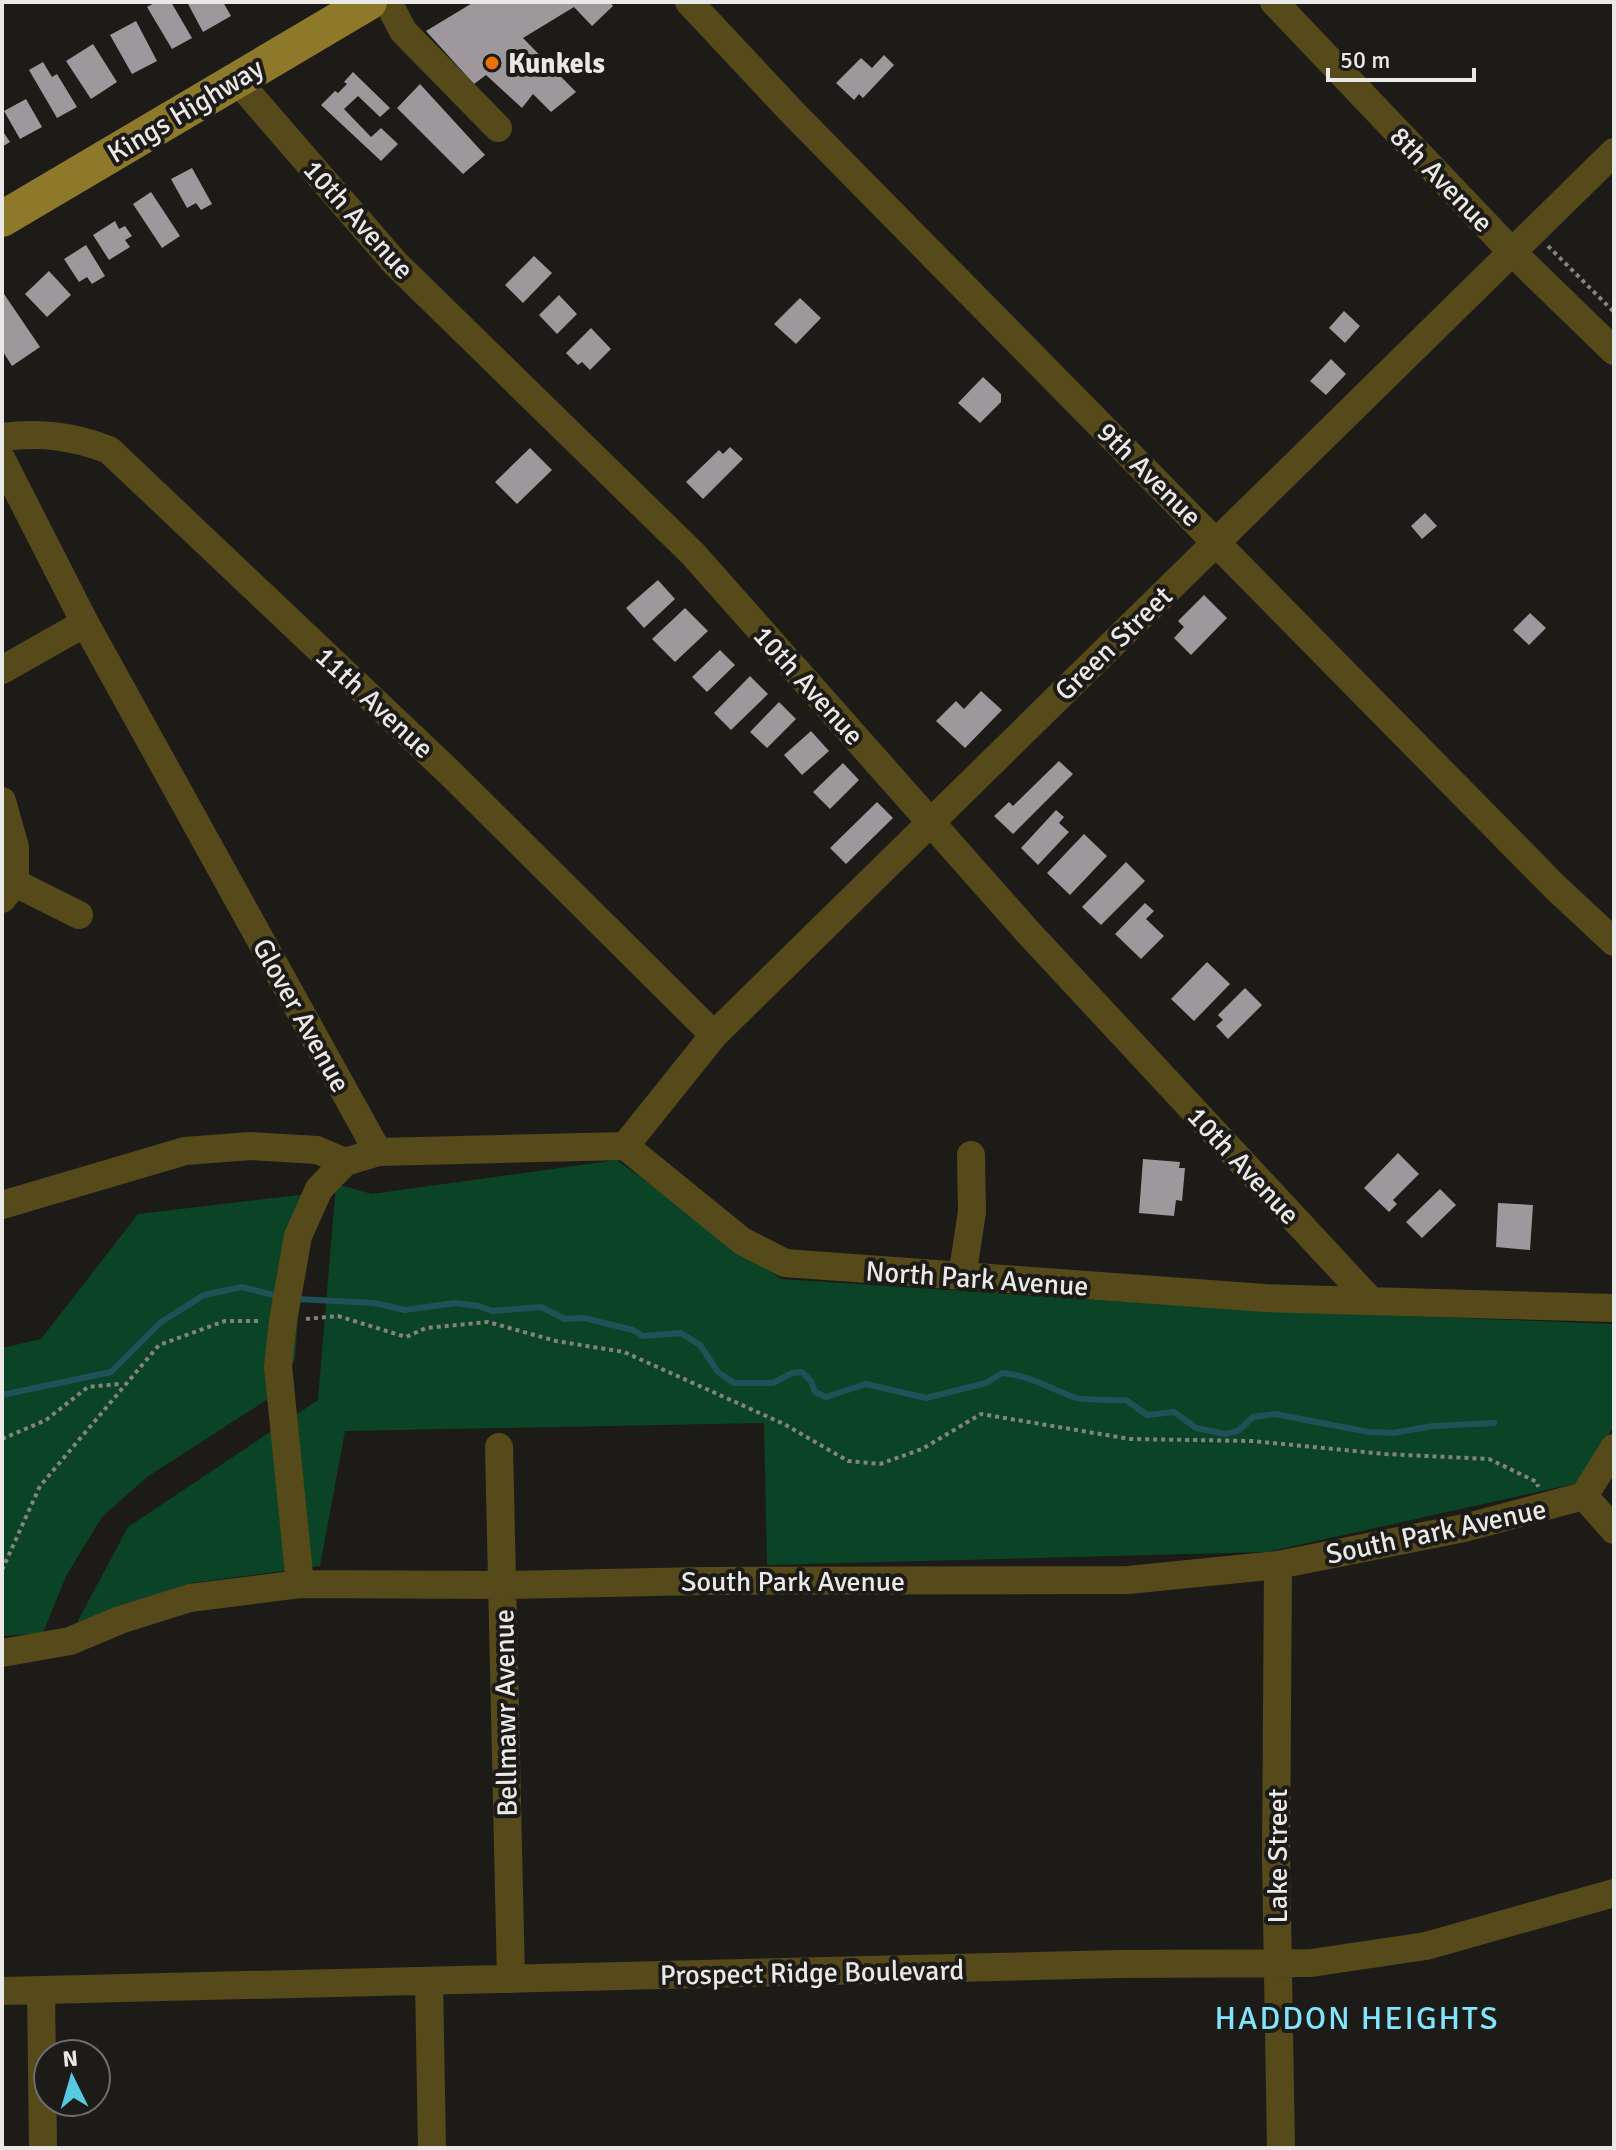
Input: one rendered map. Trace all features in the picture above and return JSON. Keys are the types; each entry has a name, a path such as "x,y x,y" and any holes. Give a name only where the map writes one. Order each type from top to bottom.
{"main road":[{"name":"Kings Highway","path":"2,219 369,2"}],"street":[{"path":"388,2 403,31 498,128"},
{"name":"9th Avenue","path":"689,2 804,124 1544,876 1614,942"},
{"name":"8th Avenue","path":"1274,2 1511,251 1614,351"},
{"name":"10th Avenue","path":"236,79 395,263 693,554 1027,931 1371,1301"},
{"name":"Green Street","path":"625,1146 714,1035 1614,152"},
{"name":"11th Avenue","path":"2,437 30,433 80,439 109,450 449,772 714,1035"},
{"name":"Glover Avenue","path":"2,460 85,623 378,1152"},
{"path":"2,670 85,623"},
{"path":"2,801 15,847 9,891 79,915"},
{"path":"2,1205 185,1151 251,1146 317,1150 345,1162"},
{"path":"300,1584 278,1366 298,1236 319,1189 345,1162 378,1152 625,1146"},
{"name":"North Park Avenue","path":"625,1146 742,1241 785,1263 1265,1298 1614,1308"},
{"path":"962,1277 972,1212 971,1155"},
{"name":"Bellmawr Avenue","path":"499,1447 511,1979"},
{"path":"1614,1448 1584,1496 1614,1530"},
{"name":"South Park Avenue","path":"2,1653 70,1641 120,1620 190,1598 300,1584 1128,1580 1278,1565 1464,1528 1584,1496"},
{"name":"Lake Street","path":"1278,1565 1276,1842 1281,2148"},
{"name":"Prospect Ridge Boulevard","path":"2,1991 1118,1964 1311,1963 1426,1946 1614,1893"},
{"path":"429,1981 432,2148"},
{"path":"41,1990 43,2148"}],"path":[{"path":"1541,239 1614,312"},
{"path":"2,1570 40,1486 159,1345 225,1321 286,1306 338,1316 406,1337 426,1328 488,1322 556,1341 624,1352 784,1424 848,1461 880,1464 922,1449 981,1414 999,1415 1130,1439 1252,1441 1385,1454 1489,1459 1537,1482 1545,1508"},
{"path":"2,1439 46,1420 88,1387 119,1384"}],"green space":[{"path":"617,1160 781,1279 1253,1310 1614,1324 1614,1426 1578,1483 1267,1552 767,1565 764,1423 345,1431 320,1566 191,1583 74,1628 128,1527 318,1400 336,1184 372,1194"},
{"path":"307,1194 295,1359 276,1394 147,1477 102,1517 66,1576 43,1633 2,1636 2,1348 41,1339 138,1214"}],"building":[{"path":"156,2 171,2 192,38 172,49 147,7"},
{"path":"187,2 223,2 231,16 203,32"},
{"path":"474,2 610,2 613,6 592,26 574,7 523,38 576,92 551,112 533,94 522,108 486,75 474,84 426,31"},
{"path":"136,21 157,61 132,74 110,35"},
{"path":"93,44 117,82 91,99 66,61"},
{"path":"884,55 894,65 863,98 859,94 854,100 836,83 861,58 872,68"},
{"path":"43,62 52,77 57,74 77,107 57,118 29,70"},
{"path":"353,72 390,108 380,117 358,96 344,109 371,137 381,128 398,144 381,161 321,105 347,84 344,82"},
{"path":"420,84 485,155 463,174 397,108"},
{"path":"26,99 42,127 20,139 4,111"},
{"path":"2,130 10,142 2,147"},
{"path":"192,168 212,204 201,210 196,203 187,208 171,179"},
{"path":"151,192 180,236 162,248 133,204"},
{"path":"115,221 119,229 125,226 132,236 125,240 130,247 109,260 93,235"},
{"path":"86,245 105,276 92,284 87,277 79,282 64,259"},
{"path":"534,256 552,273 523,303 505,285"},
{"path":"49,271 71,295 47,317 25,294"},
{"path":"2,291 40,347 12,366 2,350"},
{"path":"559,295 577,314 557,334 539,315"},
{"path":"800,298 821,318 796,344 774,324"},
{"path":"1344,311 1360,326 1345,343 1329,328"},
{"path":"591,328 611,349 590,370 582,362 578,365 566,353"},
{"path":"1331,359 1346,374 1326,395 1310,381"},
{"path":"983,377 1001,394 1001,402 980,423 958,403"},
{"path":"730,447 743,459 703,499 686,482 719,450 723,454"},
{"path":"530,448 552,470 517,504 495,482"},
{"path":"1425,513 1437,526 1422,539 1411,526"},
{"path":"658,580 675,599 644,628 626,608"},
{"path":"1204,595 1227,618 1191,655 1174,638 1184,627 1178,621"},
{"path":"685,608 708,631 675,662 652,639"},
{"path":"1530,613 1546,628 1529,645 1513,630"},
{"path":"720,650 735,665 707,692 692,677"},
{"path":"750,676 768,694 731,730 714,713"},
{"path":"981,691 1002,710 965,748 936,721 956,701 964,709"},
{"path":"779,702 796,719 767,748 750,732"},
{"path":"811,731 829,751 802,775 784,755"},
{"path":"1059,761 1073,774 1013,834 994,816 1009,802 1013,806"},
{"path":"843,763 859,780 830,809 813,792"},
{"path":"877,802 893,818 846,864 830,848"},
{"path":"1056,810 1064,817 1059,823 1069,832 1038,865 1021,848"},
{"path":"1084,834 1107,856 1070,895 1047,873"},
{"path":"1126,862 1145,881 1101,925 1082,907"},
{"path":"1145,903 1154,911 1146,919 1164,936 1141,959 1115,934"},
{"path":"1207,962 1230,984 1194,1021 1171,999"},
{"path":"1245,988 1262,1005 1228,1039 1216,1026 1223,1020 1218,1015"},
{"path":"1398,1153 1419,1174 1393,1200 1397,1204 1389,1212 1364,1188"},
{"path":"1143,1159 1180,1162 1179,1168 1185,1168 1182,1201 1176,1200 1174,1216 1139,1213"},
{"path":"1440,1189 1456,1205 1422,1238 1406,1222"},
{"path":"1498,1203 1533,1205 1530,1250 1496,1247"}],"waterway":[{"path":"2,1395 111,1372 161,1322 204,1295 242,1287 281,1297"},
{"path":"297,1299 374,1303 405,1310 455,1303 492,1311 541,1307 565,1319 584,1318 633,1330 643,1336 681,1333 700,1345 718,1372 734,1383 773,1383 792,1373 802,1372 811,1381 815,1392 826,1397 866,1384 926,1398 986,1383 1002,1373 1031,1379 1076,1398 1126,1400 1147,1415 1174,1412 1196,1428 1226,1434 1238,1431 1253,1417 1275,1414 1369,1432 1393,1433 1433,1426 1494,1423"}],"place":[{"name":"Kunkels","path":"492,63"}],"district":[{"name":"HADDON HEIGHTS","path":"1357,2018"}]}
